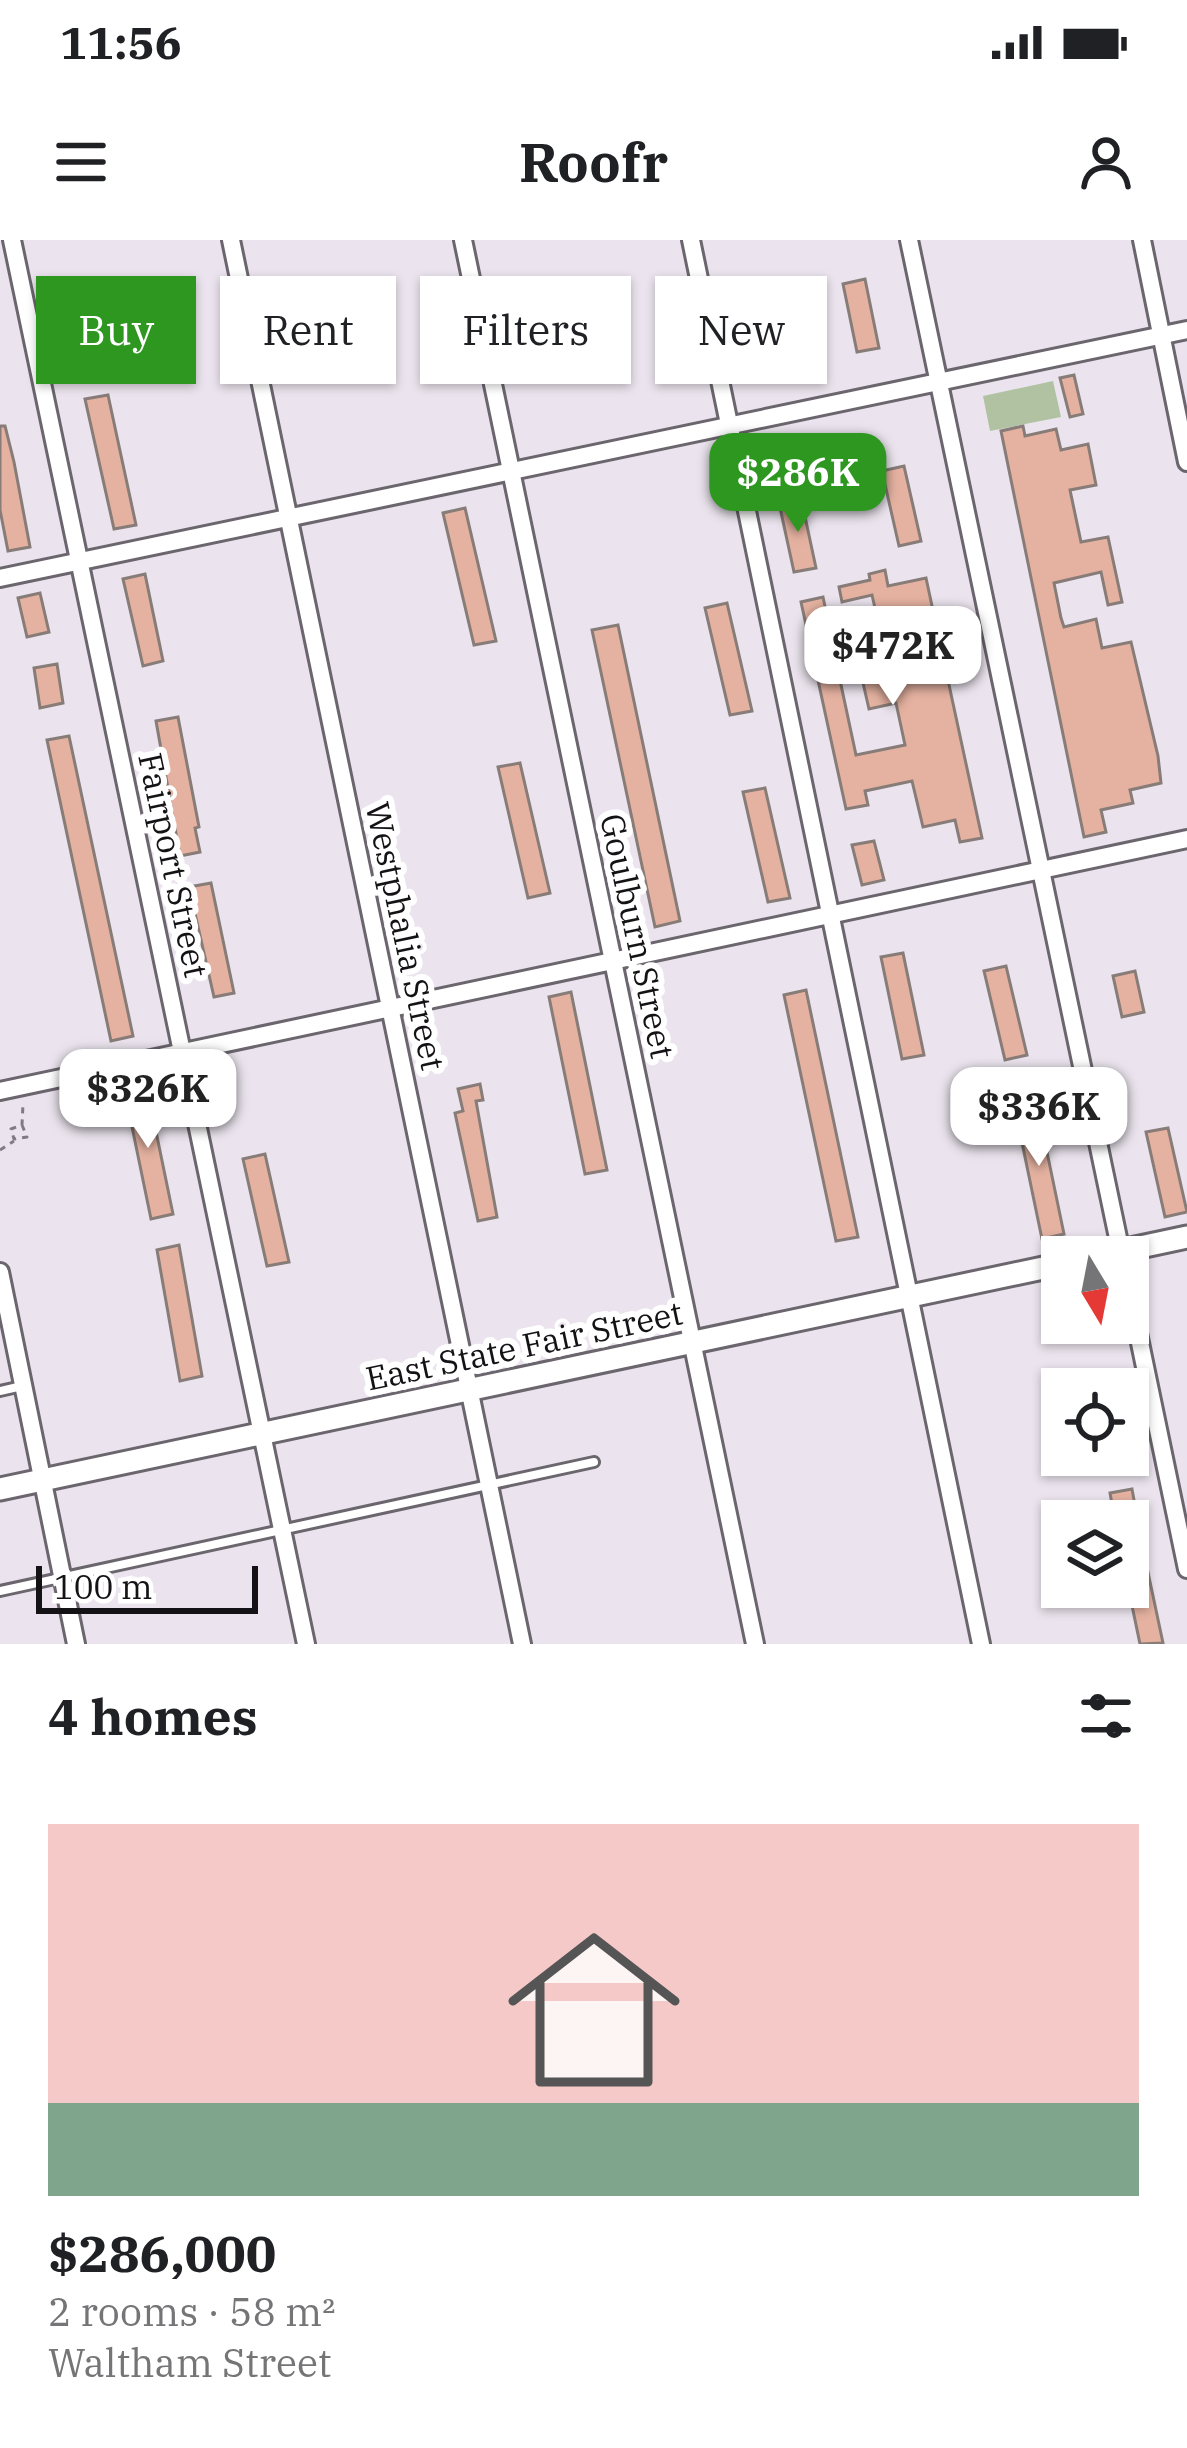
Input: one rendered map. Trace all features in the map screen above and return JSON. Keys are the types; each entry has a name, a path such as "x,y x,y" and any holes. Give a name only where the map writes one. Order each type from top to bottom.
{"street":[{"name":"Fairport Street","path":"12,240 306,1644"},
{"name":"Westphalia Street","path":"231,240 522,1644"},
{"name":"Goulburn Street","path":"463,240 755,1644"},
{"path":"691,240 981,1644"},
{"path":"908,240 1117,1236"},
{"path":"1142,240 1187,462"},
{"path":"0,578 1187,330"},
{"path":"0,1090 1187,839"},
{"path":"1149,1247 1187,1237"},
{"name":"East State Fair Street","path":"0,1489 1041,1269"},
{"path":"1,1282 76,1644"},
{"path":"1140,1344 1187,1569"}],"lane":[{"path":"0,1391 23,1386"},
{"path":"0,1591 595,1462"}],"path":[{"path":"0,1150 27,1137 22,1125 23,1102"},
{"path":"16,1140 11,1130 22,1125"}],"green space":[{"path":"1053,381 1061,417 990,431 983,396"}],"building":[{"path":"865,279 879,348 857,352 843,284"},
{"path":"1074,375 1083,414 1070,417 1060,378"},
{"path":"108,395 136,525 114,529 85,399"},
{"path":"0,426 5,426 14,462 30,547 8,551 0,510"},
{"path":"1023,426 1025,436 1056,429 1061,450 1088,444 1096,485 1070,490 1081,542 1108,537 1122,602 1108,605 1101,572 1054,583 1061,618 1064,627 1096,619 1102,648 1131,642 1158,756 1161,783 1130,790 1133,803 1101,810 1106,832 1084,837 1001,431"},
{"path":"904,466 921,541 899,546 882,471"},
{"path":"801,498 816,568 794,572 779,503"},
{"path":"465,508 496,641 474,645 443,513"},
{"path":"885,570 888,586 926,578 982,838 960,842 955,820 923,827 912,781 865,791 868,805 846,809 801,602 823,597 833,644 868,637 873,663 900,658 903,673 925,668 917,631 882,639 872,595 842,602 839,587 870,580 869,574","holes":["858,661 869,709 896,703 905,745 856,755 837,666"]},
{"path":"145,574 163,661 143,666 123,579"},
{"path":"40,593 49,632 27,637 18,598"},
{"path":"727,603 752,711 730,715 705,608"},
{"path":"618,625 680,921 655,927 592,630"},
{"path":"57,664 63,703 40,708 34,668"},
{"path":"178,717 200,852 180,856 156,721"},
{"path":"69,736 133,1036 111,1041 47,740"},
{"path":"520,763 550,893 528,898 498,767"},
{"path":"765,788 790,898 768,902 743,792"},
{"path":"874,841 884,880 862,885 852,845"},
{"path":"211,883 234,993 214,997 189,887"},
{"path":"903,953 924,1055 902,1059 881,957"},
{"path":"1006,966 1027,1055 1005,1060 984,971"},
{"path":"1135,971 1144,1012 1122,1017 1113,976"},
{"path":"806,990 858,1237 836,1241 784,995"},
{"path":"571,992 607,1170 585,1174 549,997"},
{"path":"146,1083 173,1214 151,1219 124,1088"},
{"path":"480,1084 483,1100 476,1101 497,1217 478,1221 455,1113 463,1111 458,1089"},
{"path":"1036,1099 1064,1234 1041,1236 1014,1104"},
{"path":"1168,1128 1187,1212 1165,1217 1146,1132"},
{"path":"265,1154 289,1262 267,1266 243,1159"},
{"path":"179,1245 202,1376 180,1381 157,1250"},
{"path":"1132,1489 1134,1500 1111,1500 1110,1493"},
{"path":"1149,1577 1163,1643 1140,1644 1133,1608 1149,1608"}]}
